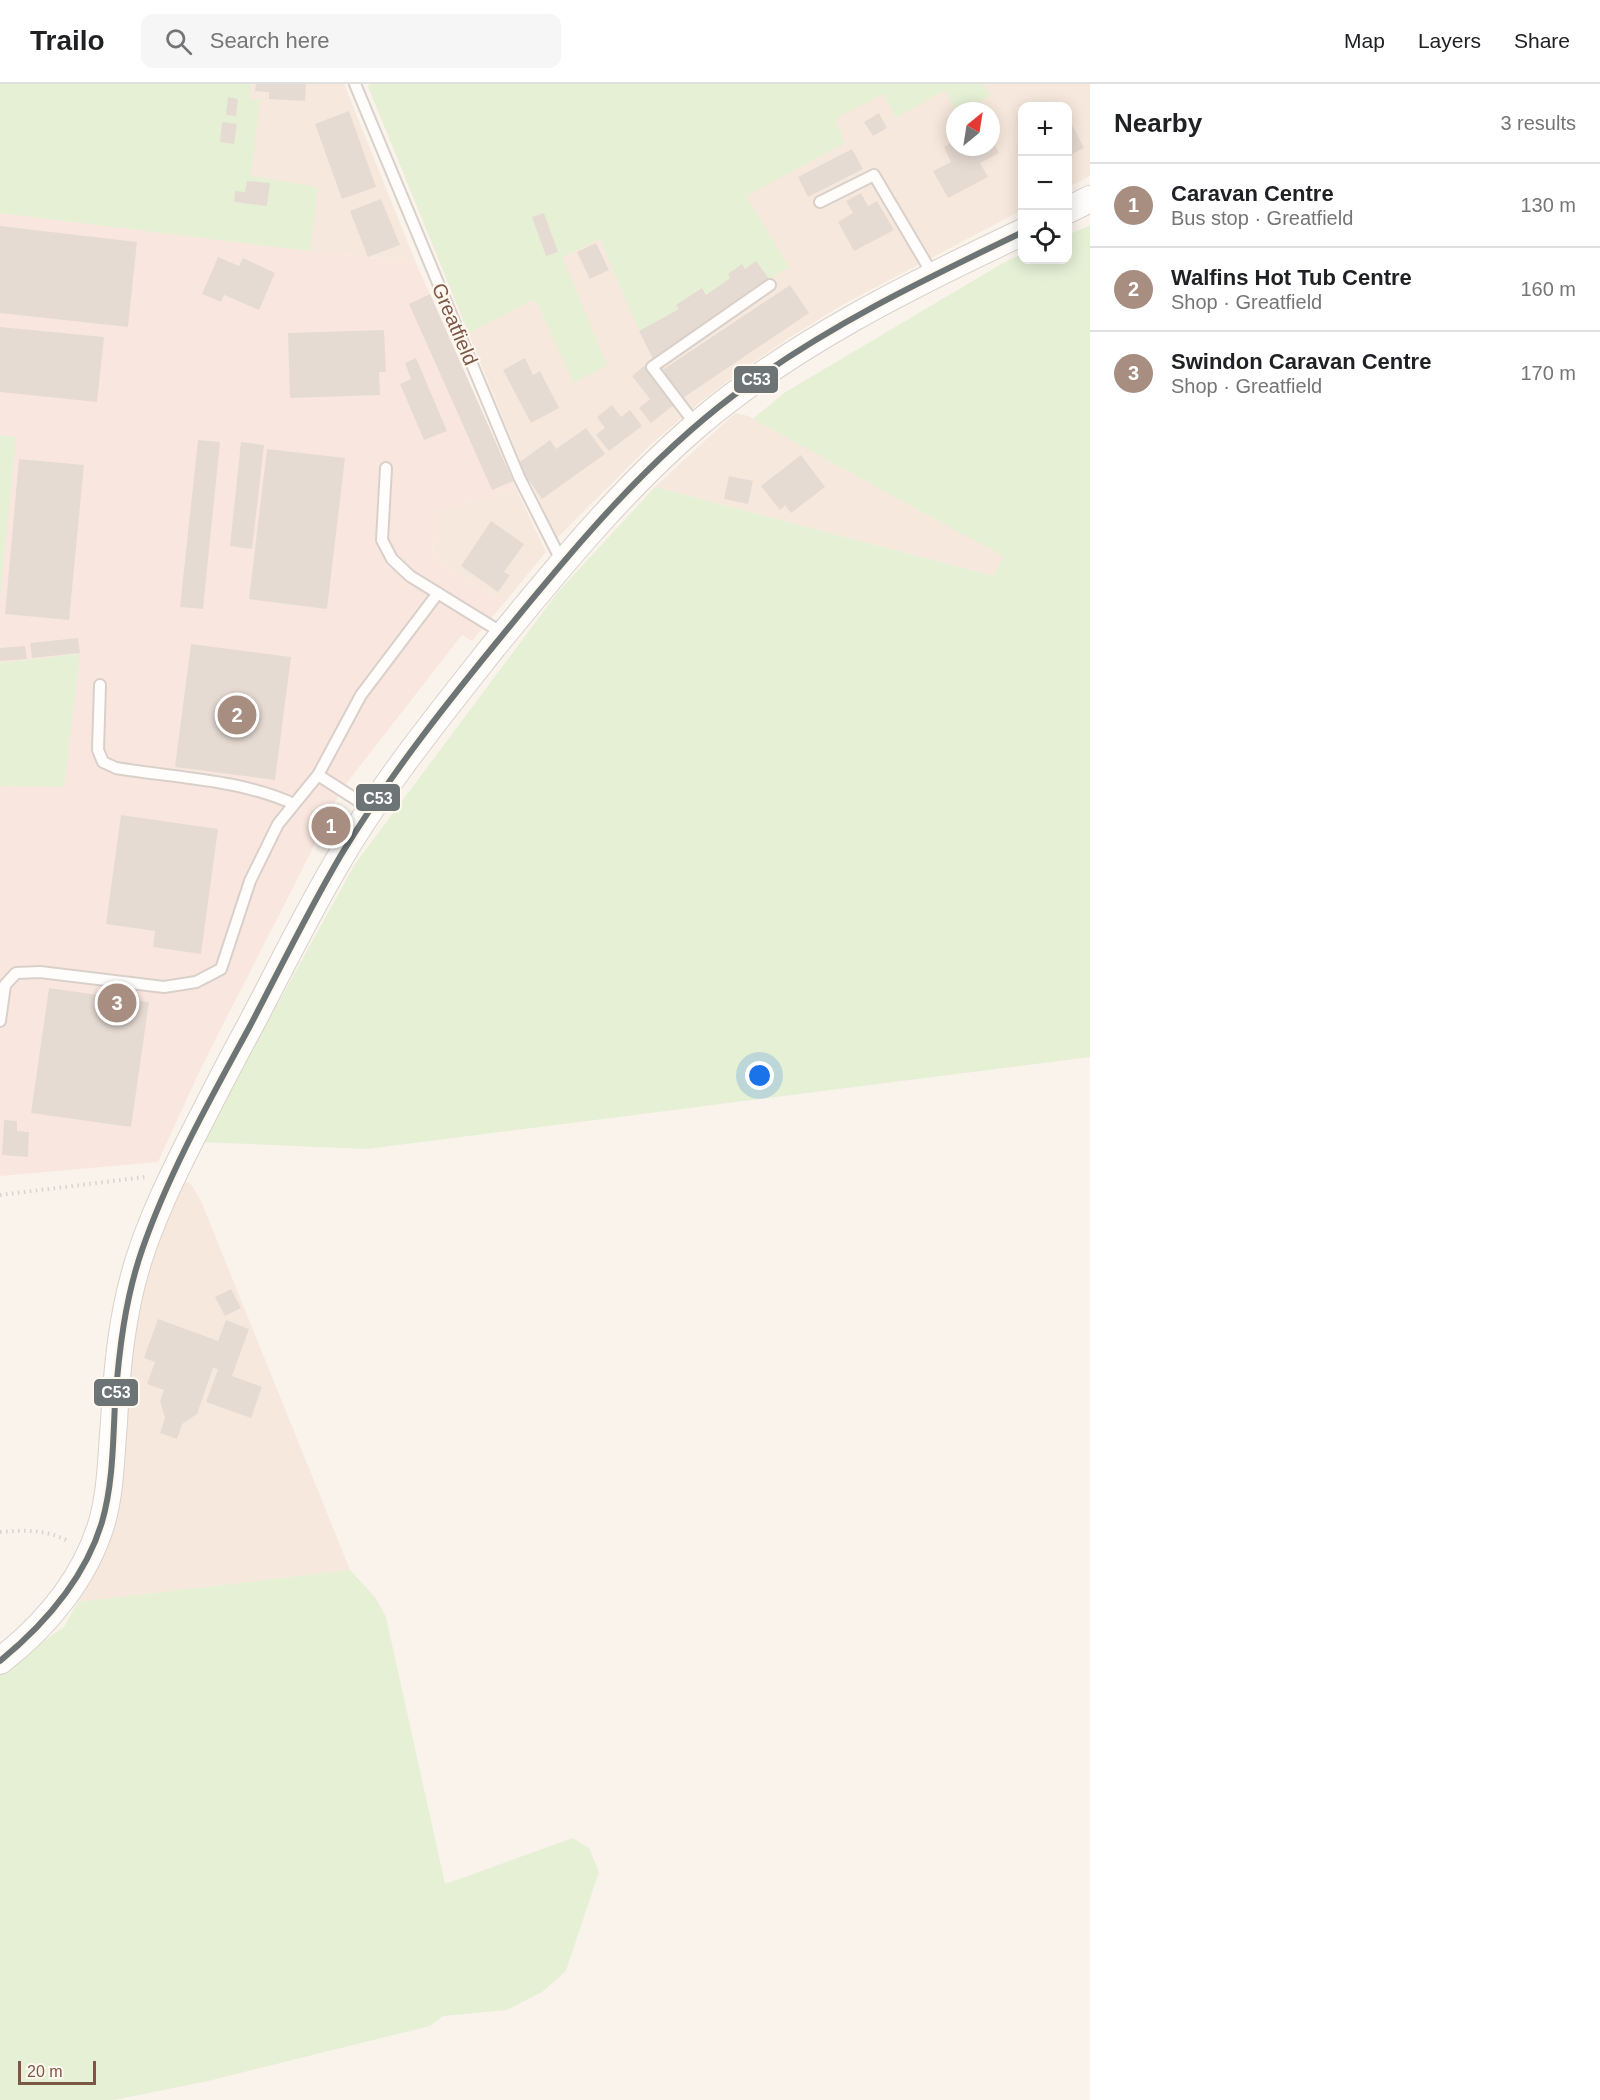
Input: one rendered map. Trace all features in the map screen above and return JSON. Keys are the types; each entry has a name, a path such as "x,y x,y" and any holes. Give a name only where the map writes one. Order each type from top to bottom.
{"street":[{"path":"1072,208 1090,200"},
{"path":"0,1661 31,1636 45,1621 70,1587 90,1553 102,1522 107,1500 123,1322 139,1258 173,1175 314,904 371,809 467,680 562,562 647,471 696,425 770,370 875,305 1018,234"}],"lane":[{"name":"Greatfield","path":"355,84 519,477 562,562"},
{"path":"820,202 874,174 934,275"},
{"path":"696,425 652,367 770,285"},
{"path":"386,468 382,540 392,559 410,576 504,634"},
{"path":"0,1021 5,985 16,973 40,972 164,987 196,982 221,969 250,881 278,824 318,775 361,695 438,593"},
{"path":"99,685 98,750 103,762 116,768 245,787 277,796 294,804"},
{"path":"318,775 371,809"}],"path":[{"path":"0,1195 173,1175"},
{"path":"0,1532 34,1530 49,1533 90,1553"}],"shaded area":[{"path":"0,84 344,84 416,263 0,213"},
{"path":"371,84 1090,84 1090,176 1072,185 1072,102 1018,102 1018,212 842,305 787,339 734,376 650,445 557,538 520,460 368,86"},
{"path":"0,213 416,263 516,489 438,511 432,552 442,564 504,603 472,641 462,635 349,780 328,813 310,854 201,1068 158,1162 0,1176 0,786 64,786 79,654 0,663"},
{"path":"735,413 748,416 1005,557 993,576 655,487"},
{"path":"516,489 546,552 504,603 442,564 432,552 438,511"},
{"path":"181,1180 191,1184 201,1201 350,1570 78,1602 86,1584 130,1331 145,1277"}],"green space":[{"path":"0,84 251,84 249,99 260,99 251,176 318,187 310,251 0,213"},
{"path":"371,84 983,84 990,96 980,102 951,102 945,90 896,118 883,94 835,119 845,143 746,196 789,267 769,279 756,261 745,269 741,265 728,274 730,278 706,295 702,288 677,305 679,309 639,331 600,239 562,257 607,365 574,383 535,299 469,333 368,86"},
{"path":"1090,225 1090,1057 367,1149 201,1142 355,864 558,592 655,487 993,576 1004,557 753,419 784,393 1003,263 1018,256 1018,264 1072,264 1072,233"},
{"path":"0,435 16,437 0,598"},
{"path":"80,654 64,787 0,786 0,663"},
{"path":"350,1570 375,1597 386,1617 445,1884 573,1838 589,1848 599,1872 566,1971 542,1992 507,2010 443,2016 430,2026 208,2081 114,2100 0,2100 0,1672 64,1627 78,1602"}],"building":[{"path":"256,84 306,84 305,101 269,99 269,92 255,91"},
{"path":"228,97 238,99 236,116 226,115"},
{"path":"349,111 376,187 342,199 315,124"},
{"path":"879,113 887,128 873,136 864,122"},
{"path":"222,122 237,124 234,144 220,142"},
{"path":"1072,125 1084,148 1072,154"},
{"path":"852,149 863,169 808,197 798,177"},
{"path":"948,156 993,156 980,163 988,177 948,198 933,171 951,162"},
{"path":"247,181 270,183 267,206 234,202 235,191 245,192"},
{"path":"861,193 868,206 877,201 894,230 854,251 838,222 853,213 846,201"},
{"path":"381,199 400,245 368,257 350,211"},
{"path":"544,213 558,252 546,256 532,217"},
{"path":"0,226 137,242 128,327 0,313"},
{"path":"596,243 609,270 590,279 577,252"},
{"path":"218,257 239,266 243,258 275,273 259,310 224,295 221,302 202,294"},
{"path":"756,261 769,279 653,359 639,331 679,309 676,305 702,288 706,295 730,278 728,274 742,264 745,269"},
{"path":"790,285 809,313 680,400 661,371"},
{"path":"430,294 513,481 492,490 409,304"},
{"path":"0,327 104,337 97,402 0,392"},
{"path":"384,330 386,372 379,372 380,395 290,398 288,333"},
{"path":"416,358 447,431 424,440 400,384 411,379 405,363"},
{"path":"525,358 533,375 540,371 559,408 531,423 503,370"},
{"path":"644,366 674,405 651,423 639,408 650,399 632,376"},
{"path":"612,405 621,417 630,410 642,426 609,451 596,435 605,428 597,417"},
{"path":"586,428 605,454 542,499 517,464 550,440 556,449"},
{"path":"198,440 220,442 203,609 180,607"},
{"path":"241,442 264,445 252,549 230,546"},
{"path":"267,449 345,458 327,609 249,599"},
{"path":"801,455 825,487 791,513 785,505 780,510 761,486"},
{"path":"19,459 84,465 69,620 5,614"},
{"path":"729,476 753,481 748,504 724,499"},
{"path":"491,521 524,544 504,572 510,575 498,592 461,566"},
{"path":"78,638 80,653 32,658 30,643"},
{"path":"191,644 291,657 275,780 175,767"},
{"path":"25,646 27,659 0,661 0,648"},
{"path":"121,815 218,829 201,954 153,947 155,931 106,924"},
{"path":"49,988 149,1002 131,1127 31,1113"},
{"path":"4,1120 17,1121 17,1131 29,1132 28,1157 2,1155"},
{"path":"231,1289 241,1308 225,1316 215,1297"},
{"path":"158,1319 218,1341 226,1320 249,1329 232,1376 262,1387 251,1418 206,1402 218,1369 213,1368 197,1414 182,1424 177,1439 160,1433 165,1418 160,1401 164,1390 147,1384 155,1362 144,1358"}],"transit line":[{"name":"C53","path":"0,1661 33,1632 62,1599 95,1543 106,1508 121,1345 127,1306 142,1250 165,1192 206,1108 317,897 360,825 400,766 488,653 588,534 643,475 702,420 768,371 838,327 874,306 1018,234"}],"place":[{"name":"Walfins Hot Tub Centre","path":"237,715"},
{"name":"Caravan Centre","path":"331,826"},
{"name":"Swindon Caravan Centre","path":"117,1003"}]}
